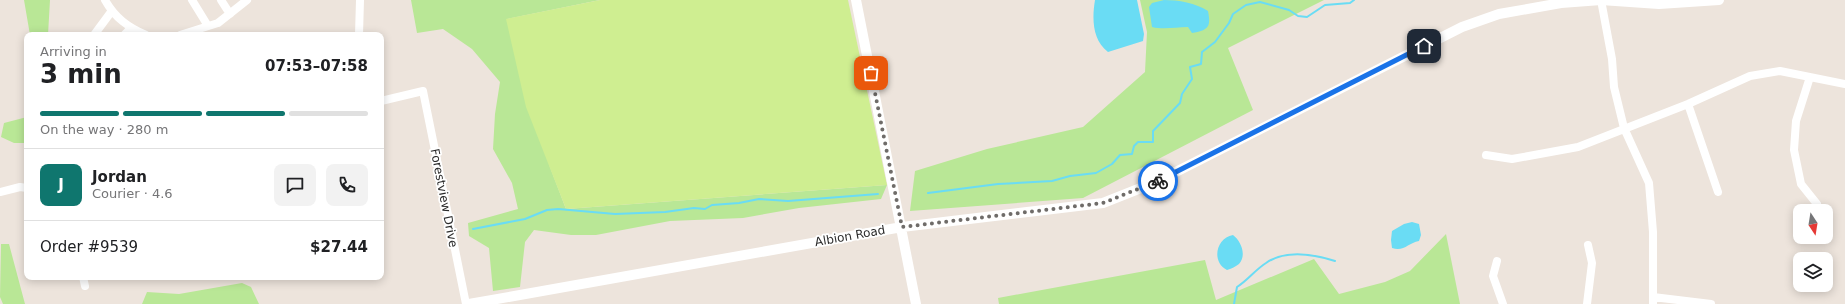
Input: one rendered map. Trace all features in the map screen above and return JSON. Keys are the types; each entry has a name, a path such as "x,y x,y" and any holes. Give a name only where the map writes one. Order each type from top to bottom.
{"street":[{"path":"105,0 112,12 131,28 140,32"},
{"path":"192,0 208,26"},
{"path":"221,0 230,14"},
{"path":"189,32 218,23 247,0"},
{"path":"359,32 360,0"},
{"path":"856,0 916,304"},
{"path":"1601,0 1612,59 1614,87 1624,128 1649,183 1653,232 1653,300 1711,304"},
{"name":"Albion Road","path":"467,304 902,227 1103,203 1156,182 1468,25 1499,14 1531,7 1601,0 1659,4 1719,0"},
{"path":"96,32 112,12"},
{"path":"127,32 131,28"},
{"path":"1486,154 1512,159 1578,147 1688,104 1750,76 1780,71 1845,82"},
{"path":"1810,77 1796,121 1794,150 1801,184 1817,204"},
{"name":"Forestview Drive","path":"384,100 423,91 467,304"},
{"path":"1688,104 1718,192"},
{"path":"0,192 24,188"},
{"path":"1587,304 1592,263 1588,245"},
{"path":"1497,261 1493,276 1503,304"},
{"path":"84,280 85,286"}],"green space":[{"path":"24,0 50,0 48,32 29,32"},
{"path":"411,0 600,0 507,19 550,167 566,209 887,185 881,199 799,208 743,218 670,221 596,235 571,235 534,230 525,242 520,287 493,291 489,248 469,236 468,223 518,209 512,183 493,149 495,114 500,82 472,49 443,29 417,33"},
{"path":"600,0 848,0 887,185 566,209 526,107 506,19"},
{"path":"1140,0 1324,0 1228,48 1253,110 1083,198 910,211 915,171 987,149 1083,127 1145,72 1147,32"},
{"path":"24,118 24,143 14,143 1,137 4,123"},
{"path":"1446,234 1460,304 999,304 998,298 1205,260 1216,300 1314,259 1339,294 1385,282 1410,271"},
{"path":"1,244 9,244 25,304 3,304 0,297"},
{"path":"242,283 251,287 259,304 142,304 147,292 179,294"}],"water":[{"path":"1095,0 1137,0 1144,34 1143,41 1108,52 1099,41 1094,28"},
{"path":"1164,0 1187,2 1208,11 1208,27 1202,31 1192,33 1188,27 1152,27 1149,7 1152,3"},
{"path":"1412,222 1419,224 1421,235 1419,241 1400,249 1392,248 1392,231 1404,224"},
{"path":"1233,235 1241,244 1243,257 1239,264 1227,270 1219,262 1217,256 1219,245 1227,237"}],"waterway":[{"path":"928,193 998,184 1052,181 1070,176 1096,173 1112,164 1120,155 1132,154 1134,146 1138,142 1153,142 1153,131 1180,103 1182,94 1192,79 1190,67 1201,64 1202,52 1215,42 1229,23 1233,14 1246,5 1260,2 1289,10 1298,16 1307,17 1325,5 1350,3 1354,0"},
{"path":"473,229 525,219 547,210 558,209 615,214 665,212 694,208 705,209 712,205 739,203 759,199 788,201 878,194"},
{"path":"1234,304 1237,287 1262,266 1274,259 1291,254 1300,254 1318,256 1335,261"}],"way so far":[{"path":"871,73 902,227 1103,203 1158,181"}],"route":[{"path":"1158,181 1424,46"}]}
